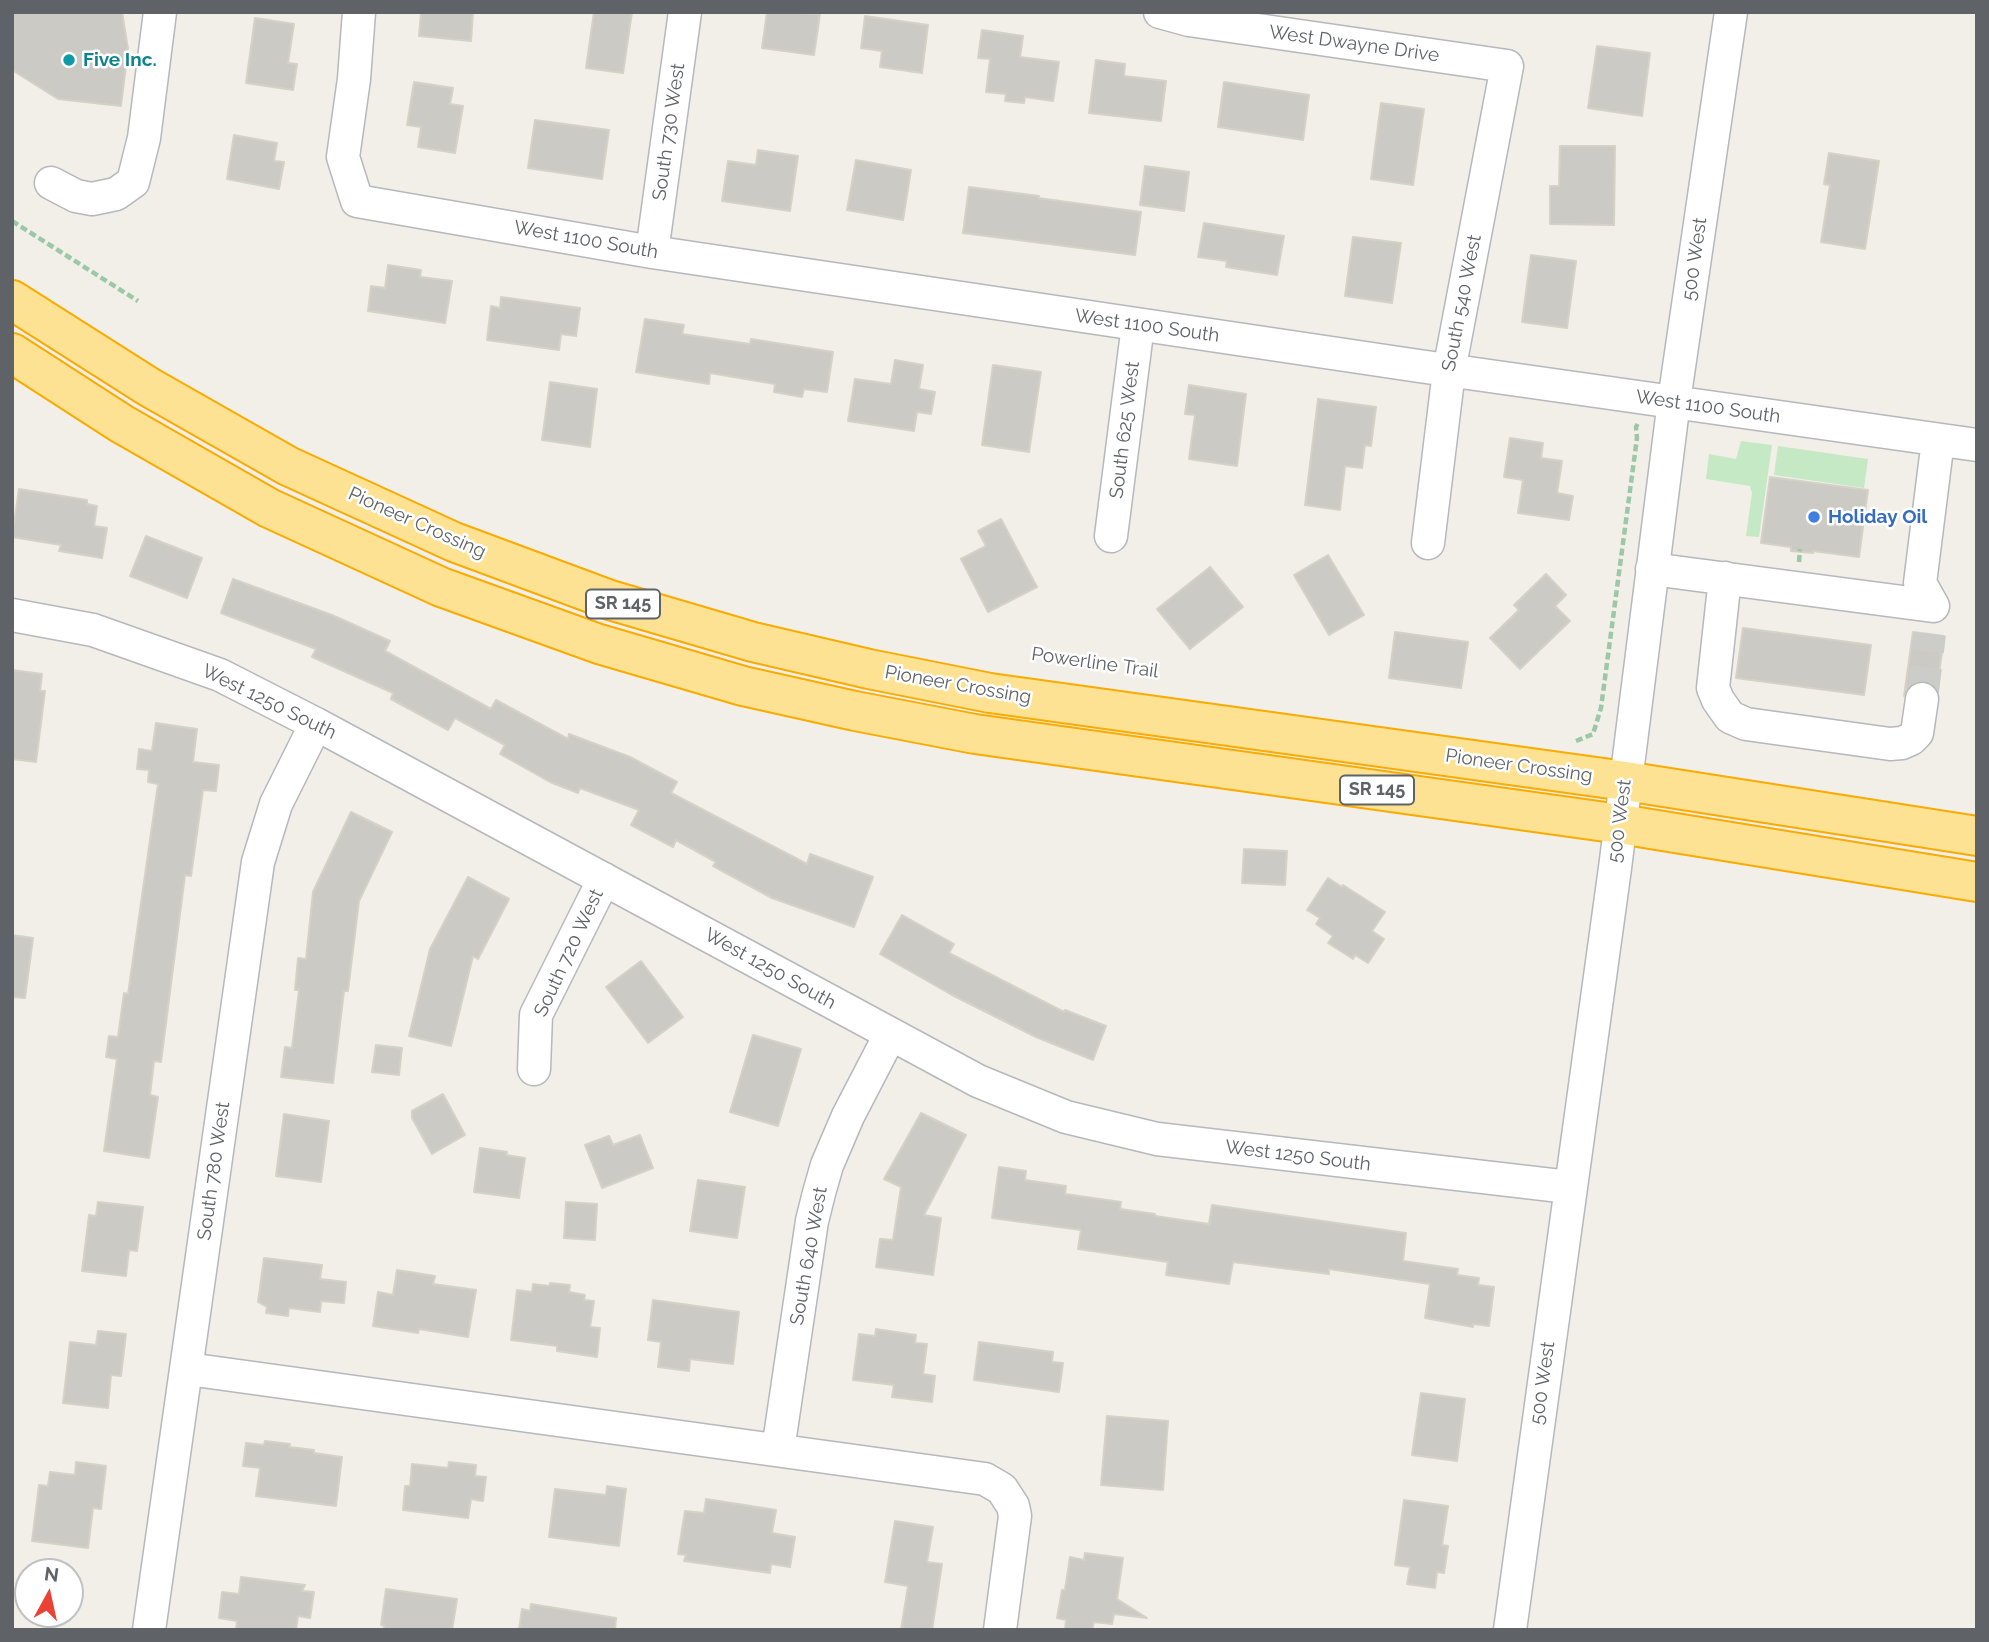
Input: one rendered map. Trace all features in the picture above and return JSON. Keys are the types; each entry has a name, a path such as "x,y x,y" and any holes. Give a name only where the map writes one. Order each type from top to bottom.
{"highway":[{"name":"Pioneer Crossing","path":"12,300 149,387 288,466 454,542 610,600 753,642 990,693 1625,781 1977,836"},
{"name":"SR 145","path":"12,353 122,424 269,508 441,587 612,648 743,686 975,734 1620,824 1977,882"}],"street":[{"path":"51,183 76,196 92,199 116,194 133,183 144,138 160,12"},
{"name":"West 1100 South","path":"359,12 354,79 343,157 357,201 652,252 1449,371 1977,445"},
{"name":"South 730 West","path":"652,252 685,12"},
{"name":"West Dwayne Drive","path":"1160,12 1189,20 1507,65"},
{"name":"500 West","path":"1510,1630 1620,824 1651,569 1731,12"},
{"name":"South 540 West","path":"1428,543 1449,371 1507,65"},
{"name":"South 625 West","path":"1111,536 1138,325"},
{"path":"1651,569 1725,578 1932,620 1920,583 1938,440"},
{"path":"1725,578 1713,688 1730,717 1746,724 1890,744 1902,743 1917,733 1922,699"},
{"name":"West 1250 South","path":"12,615 93,630 207,670 316,724 978,1081 1066,1117 1157,1139 1569,1187"},
{"name":"South 780 West","path":"149,1630 258,862 276,804 316,724"},
{"name":"South 720 West","path":"534,1069 536,1015 604,878"},
{"name":"South 640 West","path":"778,1450 812,1221 819,1193 827,1165 848,1116 890,1035"},
{"path":"188,1369 985,1479 1002,1489 1013,1506 1014,1516 1000,1630"}],"path":[{"path":"12,221 138,300"},
{"path":"1566,743 1593,734 1597,726 1637,438 1636,427"}],"green space":[{"path":"1741,441 1772,445 1759,537 1746,536 1752,493 1750,486 1706,479 1709,454 1736,459"},
{"path":"1778,446 1868,459 1864,488 1774,475"}],"building":[{"name":"Five Inc.","path":"12,12 122,12 128,49 121,106 58,99 12,70"},
{"path":"421,12 473,12 471,41 419,36"},
{"path":"594,12 632,12 623,73 586,68"},
{"path":"767,12 820,14 814,55 762,48"},
{"path":"865,16 928,25 922,73 880,67 882,51 861,48"},
{"path":"255,18 294,24 288,63 297,64 293,90 246,83"},
{"path":"982,30 1023,36 1020,57 1059,62 1053,101 1025,97 1024,103 1005,101 1006,94 986,92 990,59 978,58"},
{"path":"1597,46 1650,53 1642,116 1588,108"},
{"path":"1096,60 1125,64 1124,76 1166,81 1161,121 1089,113"},
{"path":"414,82 453,88 450,104 463,106 455,153 418,147 421,127 407,125"},
{"path":"1224,82 1309,95 1303,140 1218,127"},
{"path":"1381,103 1424,109 1413,185 1371,179"},
{"path":"535,120 609,130 602,179 528,168"},
{"path":"234,135 277,143 274,161 284,162 279,189 227,179"},
{"path":"1560,146 1615,146 1614,225 1550,224 1550,186 1559,186"},
{"path":"758,150 798,156 790,211 722,201 728,161 756,165"},
{"path":"1829,153 1879,161 1865,249 1821,242 1830,185 1824,184"},
{"path":"856,160 911,170 903,220 847,210"},
{"path":"1145,166 1189,172 1184,211 1140,205"},
{"path":"969,187 1141,212 1135,255 963,233"},
{"path":"1204,223 1284,236 1277,275 1226,267 1227,261 1198,257"},
{"path":"1353,237 1401,243 1392,303 1345,296"},
{"path":"1531,255 1576,261 1567,328 1522,322"},
{"path":"388,265 421,270 420,277 452,281 445,323 368,311 371,286 385,288"},
{"path":"501,297 580,308 576,336 561,334 559,350 487,340 491,306 500,308"},
{"path":"645,319 684,325 682,334 750,344 751,339 833,352 827,392 804,389 802,397 774,392 775,384 710,373 709,384 636,372"},
{"path":"895,360 923,365 919,389 935,392 931,414 917,412 914,431 848,421 855,379 891,384"},
{"path":"993,365 1041,372 1029,452 982,445"},
{"path":"550,382 597,389 590,447 542,440"},
{"path":"1189,385 1246,394 1237,466 1189,459 1195,415 1185,414"},
{"path":"1318,399 1376,407 1371,446 1365,445 1362,468 1345,466 1340,510 1305,505"},
{"path":"1510,438 1543,443 1541,458 1562,461 1557,493 1573,496 1569,520 1518,513 1523,480 1504,477"},
{"name":"Holiday Oil","path":"1770,477 1868,490 1859,557 1791,551 1791,547 1761,543"},
{"path":"19,489 87,500 87,504 97,506 94,526 107,528 102,558 59,551 61,545 12,537"},
{"path":"1001,519 1037,587 988,612 961,559 986,546 978,531"},
{"path":"146,536 202,558 187,598 130,576"},
{"path":"1328,555 1364,615 1329,635 1294,575"},
{"path":"1210,567 1243,607 1190,649 1157,609"},
{"path":"1546,574 1566,595 1555,606 1570,621 1520,669 1490,638 1519,610 1514,605"},
{"path":"233,579 332,615 390,641 385,651 491,709 496,700 568,739 569,734 630,757 677,782 671,793 807,864 810,854 873,877 854,927 772,898 713,866 716,862 676,840 673,847 631,825 639,810 580,788 578,793 550,782 500,754 505,745 455,718 448,730 391,699 393,693 312,657 316,649 221,613"},
{"path":"1743,628 1871,645 1864,695 1736,678"},
{"path":"1395,632 1468,642 1461,688 1389,678"},
{"path":"1913,632 1944,636 1937,689 1925,681 1916,682 1908,687 1904,696"},
{"path":"12,670 42,674 40,691 45,691 36,762 12,759"},
{"path":"156,723 197,729 193,762 219,765 216,791 203,790 191,876 185,875 161,1062 154,1061 150,1095 158,1097 149,1158 104,1151 117,1059 106,1057 109,1036 118,1037 124,993 128,994 158,784 148,782 149,770 137,769 139,749 152,751"},
{"path":"351,812 392,832 359,901 348,991 344,991 333,1083 281,1077 285,1047 292,1048 299,990 295,990 298,958 306,959 313,892"},
{"path":"1244,849 1287,851 1285,885 1242,883"},
{"path":"468,877 509,899 478,959 473,956 451,1046 409,1036 430,949"},
{"path":"1328,878 1385,912 1372,931 1384,939 1368,963 1355,955 1353,959 1328,943 1333,936 1316,924 1320,918 1307,910"},
{"path":"902,915 954,944 949,953 1064,1012 1065,1010 1106,1026 1093,1060 1036,1037 952,995 880,954"},
{"path":"12,935 33,938 25,998 12,997"},
{"path":"641,961 683,1017 648,1043 606,987"},
{"path":"753,1035 801,1049 778,1126 730,1112"},
{"path":"376,1045 402,1048 399,1075 372,1072"},
{"path":"443,1094 465,1135 432,1154 412,1118 412,1111"},
{"path":"921,1113 966,1135 924,1215 941,1218 933,1275 876,1267 880,1239 893,1240 901,1187 884,1179"},
{"path":"284,1114 329,1121 321,1182 276,1176"},
{"path":"640,1135 653,1168 602,1188 585,1145 609,1136 613,1145"},
{"path":"480,1148 525,1158 519,1198 474,1192"},
{"path":"999,1167 1026,1171 1025,1180 1066,1186 1065,1194 1121,1202 1120,1209 1155,1216 1209,1224 1212,1205 1406,1233 1403,1261 1458,1269 1457,1275 1479,1278 1478,1285 1494,1287 1489,1326 1473,1324 1473,1327 1425,1318 1430,1284 1329,1269 1329,1274 1233,1262 1229,1284 1166,1275 1168,1262 1078,1249 1081,1230 992,1218"},
{"path":"698,1180 745,1187 737,1238 690,1231"},
{"path":"98,1202 143,1207 137,1251 129,1250 126,1276 82,1271 89,1215 96,1216"},
{"path":"566,1202 597,1204 595,1240 564,1238"},
{"path":"264,1258 322,1265 320,1279 346,1282 344,1303 321,1301 320,1312 289,1308 288,1316 266,1313 267,1307 258,1302"},
{"path":"397,1270 435,1276 433,1284 476,1290 468,1337 419,1329 418,1333 373,1326 378,1292 393,1295"},
{"path":"550,1283 570,1285 569,1292 585,1295 584,1300 594,1301 590,1327 600,1328 597,1357 557,1351 557,1346 511,1340 517,1290 532,1292 533,1284 549,1286"},
{"path":"653,1300 739,1312 733,1364 690,1359 689,1371 658,1367 661,1342 648,1340"},
{"path":"876,1329 916,1335 915,1343 927,1344 923,1374 935,1376 932,1402 892,1397 894,1385 853,1380 859,1334 875,1336"},
{"path":"98,1331 126,1334 121,1376 111,1375 108,1408 63,1403 70,1342 96,1345"},
{"path":"979,1342 1053,1352 1052,1362 1063,1363 1059,1392 974,1380"},
{"path":"1421,1393 1465,1399 1457,1461 1412,1455"},
{"path":"1107,1416 1168,1421 1163,1490 1101,1485"},
{"path":"265,1441 290,1444 289,1447 342,1457 336,1506 256,1496 260,1468 243,1466 246,1443 264,1445"},
{"path":"76,1462 106,1466 101,1509 93,1508 88,1548 32,1541 39,1485 48,1486 50,1472 75,1475"},
{"path":"449,1462 476,1465 475,1476 486,1477 483,1501 471,1499 468,1518 403,1510 405,1486 410,1486 412,1464 448,1468"},
{"path":"607,1486 626,1489 619,1546 549,1537 555,1489 606,1495"},
{"path":"706,1499 776,1510 772,1533 795,1537 790,1567 771,1564 770,1573 684,1561 686,1555 678,1554 685,1511 704,1513"},
{"path":"1404,1500 1448,1506 1442,1545 1448,1546 1444,1573 1437,1572 1435,1588 1407,1584 1410,1567 1395,1565"},
{"path":"895,1521 933,1527 927,1562 942,1564 932,1630 901,1630 908,1586 885,1582"},
{"path":"1085,1553 1123,1558 1117,1599 1147,1618 1114,1614 1112,1624 1094,1622 1092,1630 1065,1630 1066,1620 1057,1618 1070,1557 1084,1560"},
{"path":"241,1577 305,1585 302,1591 314,1592 310,1618 298,1616 296,1630 236,1630 237,1621 219,1618 222,1592 239,1594"},
{"path":"386,1589 457,1599 452,1630 384,1630 381,1625"},
{"path":"531,1604 616,1618 615,1630 519,1630 522,1609 530,1611"}],"tunnel":[{"path":"1922,699 1930,634"}],"place":[{"name":"Five Inc.","path":"69,60"},
{"name":"Holiday Oil","path":"1814,517"}]}
